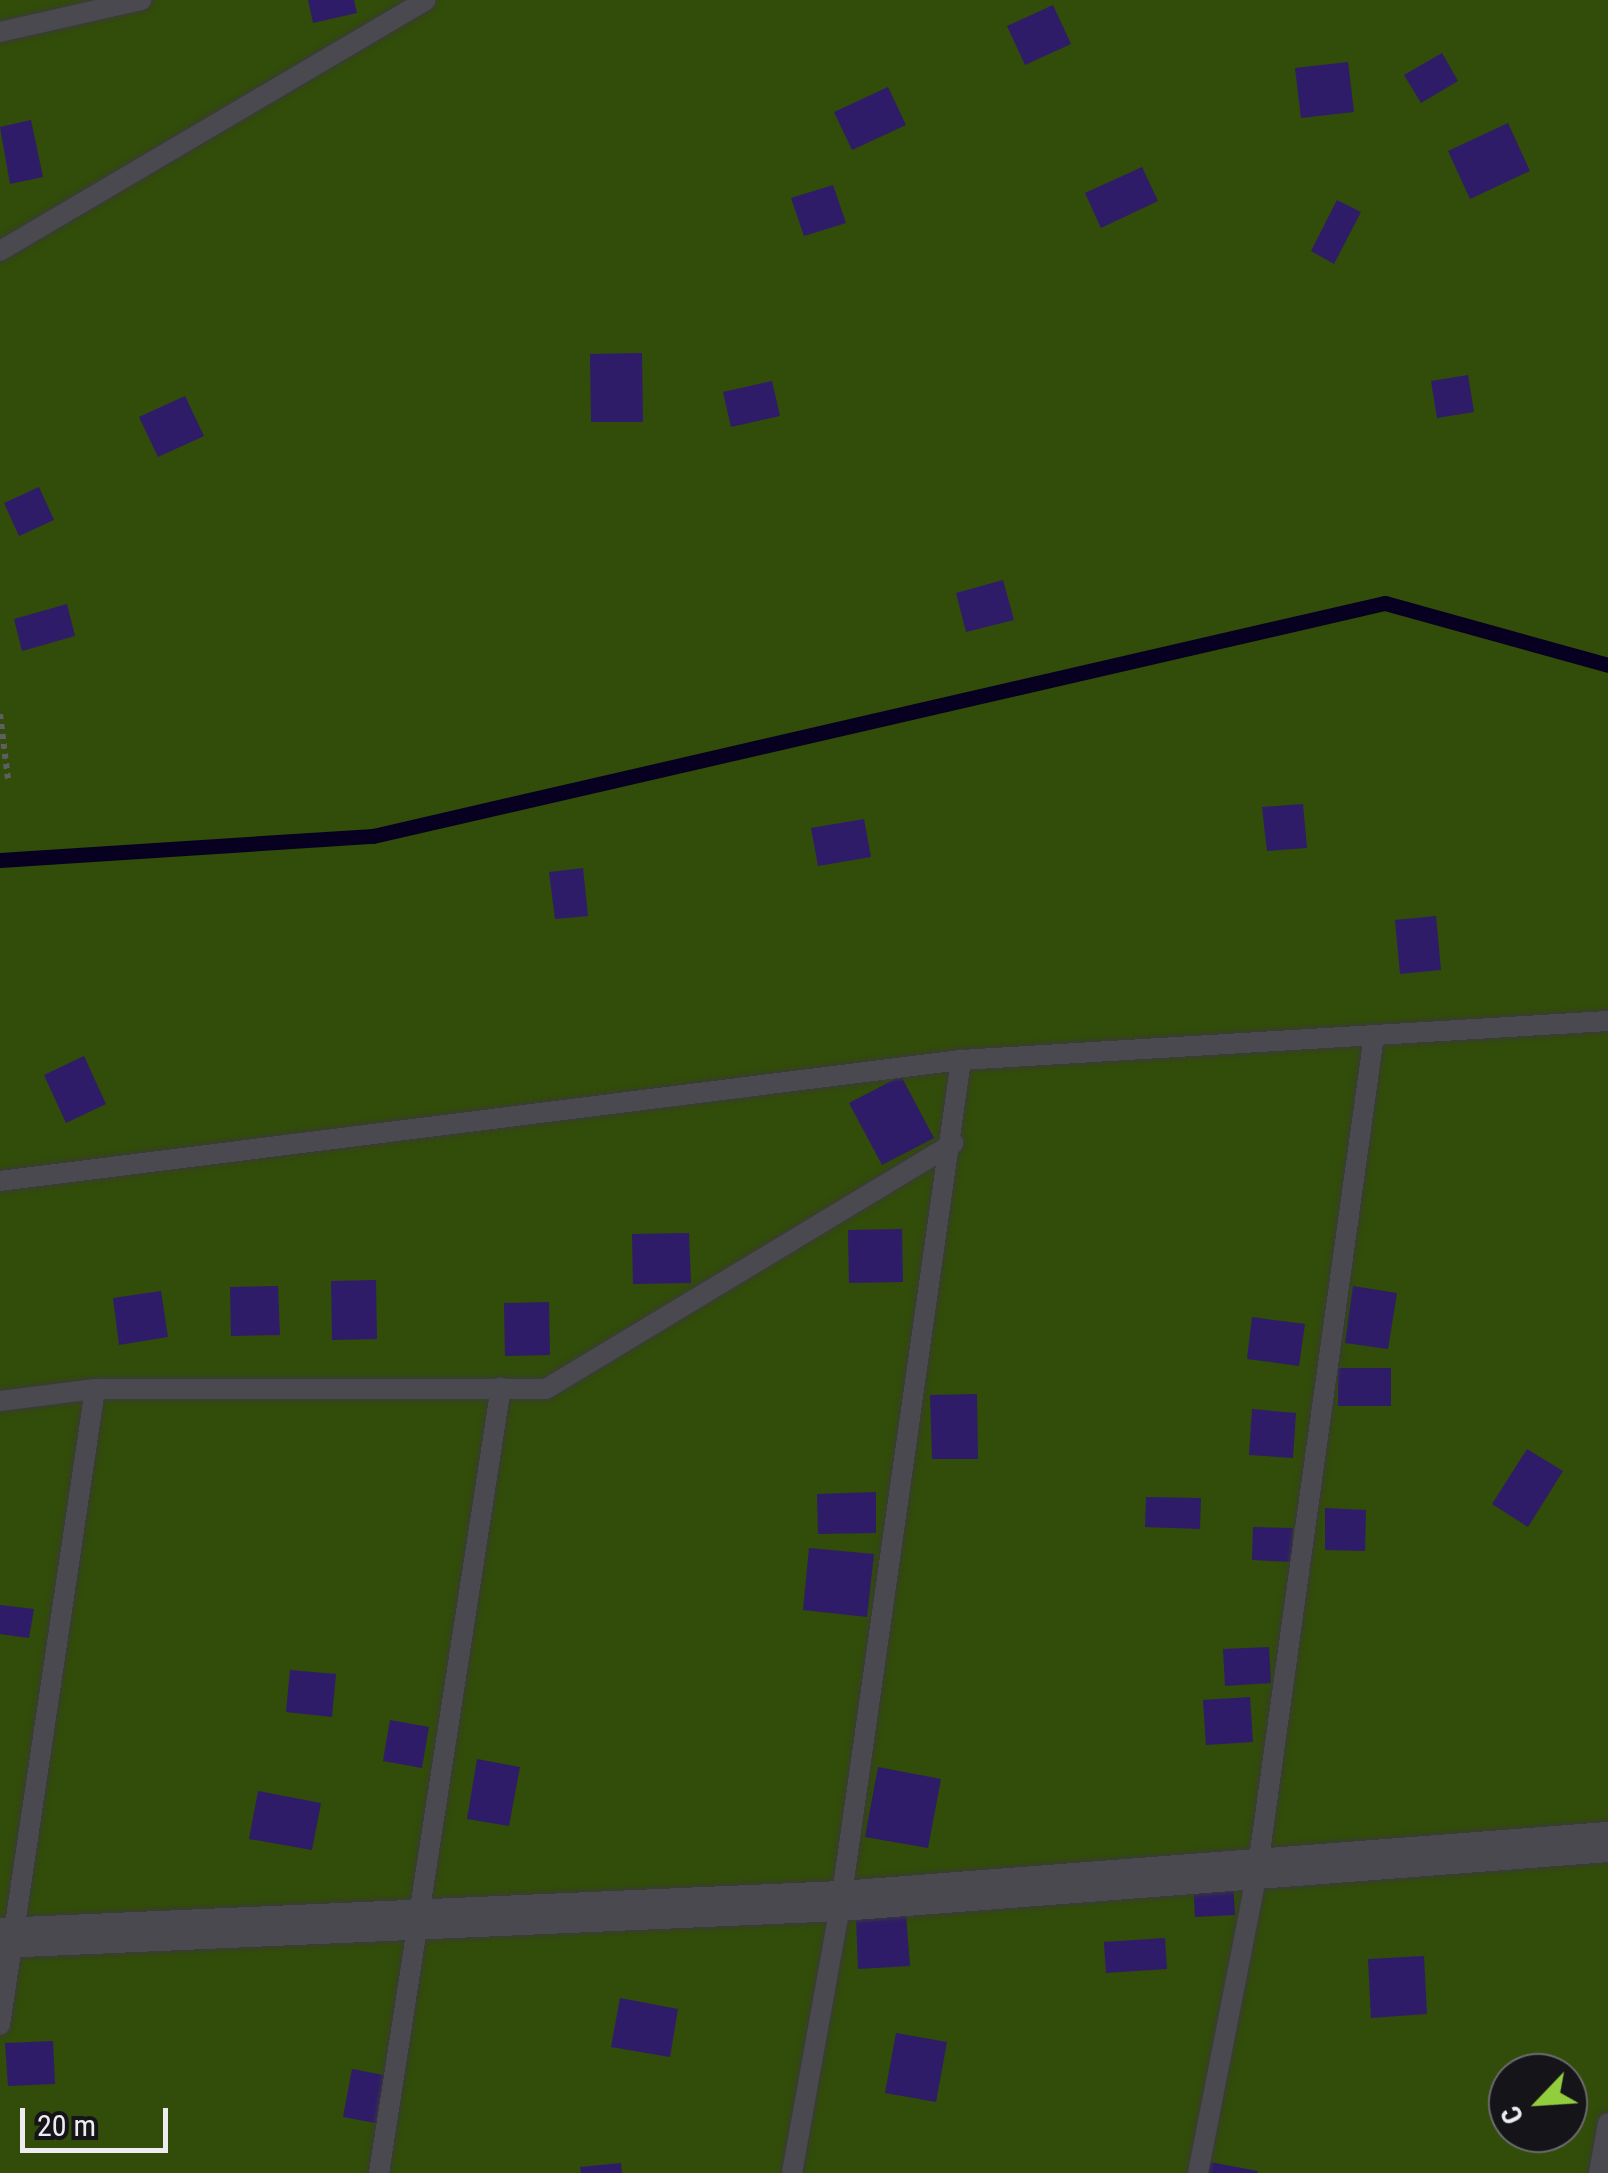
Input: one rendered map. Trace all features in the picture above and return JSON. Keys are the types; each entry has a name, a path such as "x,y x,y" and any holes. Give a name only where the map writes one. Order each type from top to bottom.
{"street":[{"path":"8,1938 426,1914 841,1901 1608,1842"}],"lane":[{"path":"0,32 140,0"},
{"path":"0,251 426,0"},
{"path":"0,1182 961,1060 1373,1042 1608,1020"},
{"path":"1198,2173 1258,1866 1373,1042"},
{"path":"792,2173 841,1901 953,1142 961,1060"},
{"path":"0,1401 95,1389 546,1389 953,1142"},
{"path":"379,2173 426,1914 501,1387"},
{"path":"0,2025 8,1938 95,1389"},
{"path":"1599,2173 1608,2123"}],"path":[{"path":"0,714 8,779"}],"green space":[{"path":"0,0 1608,0 1608,2173 0,2173"}],"building":[{"path":"308,0 354,0 357,13 313,23"},
{"path":"1053,5 1071,44 1025,65 1007,26"},
{"path":"1442,53 1458,81 1421,103 1404,75"},
{"path":"1348,62 1354,112 1301,118 1295,68"},
{"path":"888,87 906,125 852,150 834,112"},
{"path":"31,120 43,177 10,184 0,127"},
{"path":"1508,123 1530,171 1470,199 1448,151"},
{"path":"1142,167 1158,201 1101,228 1085,193"},
{"path":"833,185 846,223 804,236 791,198"},
{"path":"1337,200 1361,212 1334,264 1311,251"},
{"path":"642,353 643,422 591,422 590,354"},
{"path":"1468,375 1474,412 1437,418 1431,381"},
{"path":"772,381 780,416 731,427 723,392"},
{"path":"185,396 204,436 158,457 139,417"},
{"path":"39,487 54,520 19,536 4,503"},
{"path":"1003,580 1014,620 966,632 956,593"},
{"path":"67,604 75,636 22,651 14,619"},
{"path":"1303,804 1307,848 1267,851 1262,807"},
{"path":"864,819 871,857 818,866 811,828"},
{"path":"583,868 588,916 555,919 549,872"},
{"path":"1436,916 1441,970 1400,974 1395,920"},
{"path":"84,1056 106,1104 66,1123 44,1075"},
{"path":"901,1076 934,1138 882,1165 849,1103"},
{"path":"902,1229 903,1282 849,1283 848,1230"},
{"path":"689,1233 691,1283 633,1284 632,1234"},
{"path":"376,1280 377,1339 332,1340 331,1281"},
{"path":"278,1286 280,1335 231,1336 230,1287"},
{"path":"1353,1286 1397,1293 1388,1349 1345,1343"},
{"path":"161,1291 168,1337 119,1345 113,1298"},
{"path":"549,1302 550,1355 505,1356 504,1303"},
{"path":"1252,1317 1305,1324 1299,1366 1247,1359"},
{"path":"1338,1368 1391,1368 1391,1406 1338,1406"},
{"path":"977,1394 978,1459 932,1459 930,1395"},
{"path":"1252,1409 1296,1413 1293,1458 1249,1455"},
{"path":"1527,1449 1563,1471 1528,1527 1492,1504"},
{"path":"876,1492 876,1533 818,1534 817,1494"},
{"path":"1146,1497 1201,1498 1200,1529 1145,1527"},
{"path":"1325,1508 1366,1510 1365,1551 1325,1550"},
{"path":"1253,1527 1293,1528 1292,1562 1252,1560"},
{"path":"809,1548 874,1554 867,1617 803,1610"},
{"path":"0,1605 34,1609 29,1638 0,1634"},
{"path":"1269,1647 1271,1683 1225,1686 1223,1649"},
{"path":"290,1670 336,1674 332,1717 286,1712"},
{"path":"1250,1697 1253,1742 1206,1745 1203,1700"},
{"path":"390,1720 429,1727 422,1768 383,1761"},
{"path":"477,1759 520,1767 509,1826 467,1819"},
{"path":"878,1767 941,1779 928,1848 865,1837"},
{"path":"258,1791 321,1803 312,1850 249,1839"},
{"path":"1233,1880 1235,1915 1195,1917 1193,1882"},
{"path":"906,1914 910,1966 858,1969 856,1917"},
{"path":"1165,1938 1167,1969 1106,1973 1104,1942"},
{"path":"1424,1956 1427,2014 1371,2018 1368,1959"},
{"path":"620,1998 678,2009 670,2057 611,2047"},
{"path":"896,2033 947,2042 936,2102 885,2093"},
{"path":"53,2041 55,2084 8,2086 5,2043"},
{"path":"352,2069 389,2076 381,2124 343,2117"},
{"path":"1210,2162 1258,2171 1207,2173"},
{"path":"621,2163 622,2173 581,2173 580,2167"}],"waterway":[{"path":"0,860 373,836 1385,603 1608,665"}]}
